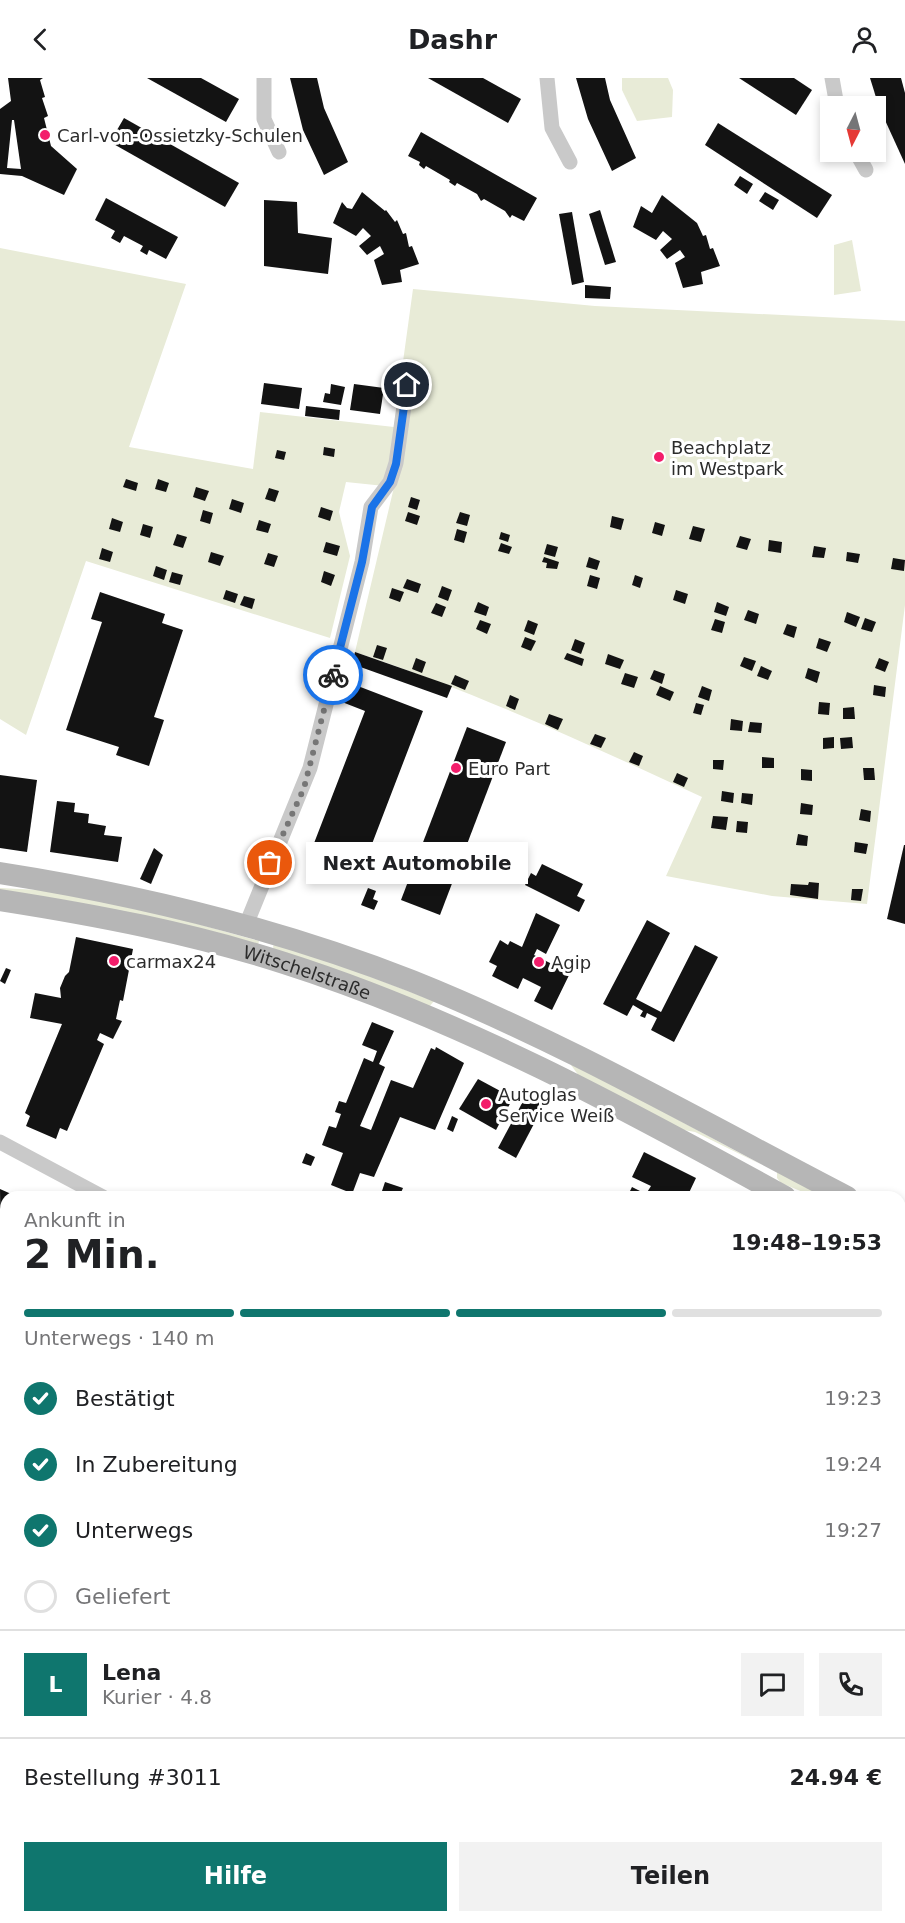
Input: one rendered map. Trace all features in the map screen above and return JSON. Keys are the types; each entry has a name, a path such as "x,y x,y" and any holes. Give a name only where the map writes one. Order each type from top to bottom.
{"street":[{"path":"264,78 264,119 279,152"},
{"path":"547,78 552,128 570,162"},
{"path":"832,78 835,96"},
{"path":"862,162 866,170"},
{"name":"Witschelstraße","path":"246,925 310,768 362,562 372,507 390,482 407,385"},
{"name":"Witschelstraße","path":"0,873 154,902 246,925 357,961 445,996 558,1047 836,1191"},
{"name":"Witschelstraße","path":"0,900 112,919 242,950 343,983 435,1018 546,1071 775,1191"},
{"path":"435,1018 445,996"},
{"path":"546,1071 558,1047"},
{"path":"0,1142 92,1191"},
{"path":"759,1182 773,1158"}],"green space":[{"path":"622,78 668,78 673,90 672,117 637,121 622,90"},
{"path":"852,240 861,291 834,295 834,245"},
{"path":"0,248 186,284 129,447 253,469 260,412 394,427 413,289 595,306 905,321 905,605 867,904 772,896 666,876 702,797 487,701 355,652 394,487 346,482 339,512 350,556 330,638 86,561 26,735 0,719"},
{"path":"0,888 60,891 127,904 259,941 258,945 0,892"},
{"path":"275,940 434,1001 429,1007 275,952 273,947"},
{"path":"573,1063 762,1165 695,1132 678,1129 579,1076 571,1065"},
{"path":"777,1171 819,1191 800,1191 781,1183 777,1178"}],"building":[{"path":"8,78 43,78 40,80 45,97 42,98 48,116 44,118 51,146 77,169 64,195 22,176 0,174 0,109 11,101","holes":["12,120 14,120 21,169 7,168"]},
{"path":"147,78 201,78 239,99 226,122"},
{"path":"290,78 317,78 324,108 348,162 324,175 303,130"},
{"path":"428,78 483,78 521,99 508,123"},
{"path":"576,78 605,78 610,100 636,158 612,171 588,119"},
{"path":"739,78 794,78 812,90 796,115"},
{"path":"870,78 901,78 905,93 905,164 886,122 886,96 876,96"},
{"path":"124,118 239,183 225,207 110,142"},
{"path":"718,123 832,195 817,218 705,145"},
{"path":"421,132 537,198 524,221 512,215 510,218 505,211 484,199 481,201 477,194 457,183 455,186 449,182 450,180 426,166 424,169 419,165 420,162 408,156"},
{"path":"740,176 753,184 747,194 734,185"},
{"path":"362,192 386,210 395,222 397,220 403,234 406,233 409,247 412,246 419,264 400,270 402,282 382,285 374,260 384,254 380,246 367,255 359,246 371,236 363,228 356,236 333,223 342,202 347,208 352,209"},
{"path":"765,192 779,200 773,210 759,201"},
{"path":"662,195 697,223 703,236 706,235 710,249 713,248 720,266 701,272 703,284 683,288 675,263 685,257 680,250 667,259 660,250 672,239 663,231 656,240 633,227 641,206 652,213"},
{"path":"106,198 178,237 166,259 149,250 147,255 140,251 143,246 124,236 120,243 111,238 115,231 95,220"},
{"path":"264,200 297,202 298,233 332,238 328,274 264,266"},
{"path":"600,210 616,262 605,265 589,214"},
{"path":"572,212 584,282 572,285 559,214"},
{"path":"585,285 611,287 610,299 585,298"},
{"path":"264,383 302,388 299,409 261,404"},
{"path":"331,384 345,387 341,405 323,402 325,393 330,394"},
{"path":"354,384 384,388 380,414 350,410"},
{"path":"306,406 340,410 339,420 305,416"},
{"path":"324,447 335,449 334,457 323,455"},
{"path":"277,450 286,452 284,460 275,458"},
{"path":"126,479 138,483 136,491 123,487"},
{"path":"158,479 169,483 166,492 155,489"},
{"path":"196,487 209,491 205,501 193,497"},
{"path":"269,488 279,491 275,502 265,499"},
{"path":"411,497 420,500 417,510 408,507"},
{"path":"232,499 244,503 241,513 229,509"},
{"path":"321,507 333,511 330,521 318,517"},
{"path":"203,510 213,513 210,524 200,521"},
{"path":"408,512 420,516 417,525 405,521"},
{"path":"460,512 470,515 467,526 456,523"},
{"path":"612,516 624,519 621,530 610,527"},
{"path":"112,518 123,522 120,532 109,529"},
{"path":"259,520 271,524 268,533 256,530"},
{"path":"655,522 665,525 662,536 652,533"},
{"path":"143,524 153,527 150,538 140,535"},
{"path":"693,526 705,529 701,542 689,539"},
{"path":"457,529 467,532 464,543 454,540"},
{"path":"501,532 510,535 508,542 499,539"},
{"path":"177,534 187,537 183,548 173,545"},
{"path":"740,536 751,539 747,550 736,547"},
{"path":"769,540 782,542 781,553 768,551"},
{"path":"326,542 340,546 337,556 323,552"},
{"path":"501,543 512,547 509,554 498,551"},
{"path":"547,544 558,547 555,557 544,554"},
{"path":"814,546 826,548 824,558 812,557"},
{"path":"102,548 113,552 110,562 99,559"},
{"path":"211,552 224,556 220,566 208,562"},
{"path":"847,552 860,554 858,563 846,561"},
{"path":"268,553 278,556 274,567 264,564"},
{"path":"544,557 559,562 557,569 546,568 547,563 542,562"},
{"path":"589,557 600,561 597,570 586,567"},
{"path":"893,558 905,560 904,571 891,569"},
{"path":"156,566 167,570 164,580 153,576"},
{"path":"324,571 335,575 331,586 321,582"},
{"path":"172,572 183,575 180,585 169,582"},
{"path":"590,575 600,578 597,589 587,586"},
{"path":"635,575 643,578 640,588 632,585"},
{"path":"407,579 421,584 418,593 403,588"},
{"path":"442,586 452,590 448,601 438,597"},
{"path":"392,588 404,592 400,602 389,598"},
{"path":"226,590 238,594 235,603 223,599"},
{"path":"676,590 688,594 685,604 673,600"},
{"path":"100,592 165,614 162,623 183,630 154,717 164,720 149,766 116,755 119,747 66,730 102,622 91,619"},
{"path":"244,596 255,599 252,609 240,605"},
{"path":"478,602 489,607 486,616 474,612"},
{"path":"717,602 729,607 726,616 714,612"},
{"path":"436,603 446,607 442,617 431,613"},
{"path":"748,610 759,614 756,624 744,620"},
{"path":"847,612 860,617 856,627 844,622"},
{"path":"865,618 876,622 872,632 861,629"},
{"path":"715,619 725,622 722,633 711,630"},
{"path":"480,620 491,624 487,634 476,629"},
{"path":"528,620 538,624 534,635 524,631"},
{"path":"787,624 797,627 794,638 783,634"},
{"path":"525,637 536,641 531,651 521,647"},
{"path":"819,638 831,642 827,652 816,648"},
{"path":"575,639 585,643 581,654 571,650"},
{"path":"377,645 387,648 383,660 373,657"},
{"path":"355,652 452,686 447,698 352,664"},
{"path":"567,653 584,659 582,666 564,659"},
{"path":"608,654 624,660 620,669 605,664"},
{"path":"744,657 756,661 752,671 740,666"},
{"path":"416,658 426,662 422,673 412,669"},
{"path":"879,658 889,662 885,672 875,668"},
{"path":"761,666 772,671 768,680 757,676"},
{"path":"808,668 820,672 817,683 805,678"},
{"path":"654,670 665,674 662,684 650,679"},
{"path":"625,673 638,677 634,688 621,684"},
{"path":"455,675 469,681 465,690 451,684"},
{"path":"350,683 423,711 357,883 306,864 365,711 342,702"},
{"path":"874,685 886,687 885,697 873,695"},
{"path":"660,686 674,692 670,701 656,695"},
{"path":"702,686 712,690 709,701 698,697"},
{"path":"510,695 519,699 515,710 506,706"},
{"path":"819,702 830,703 829,715 818,714"},
{"path":"696,703 704,705 701,715 693,713"},
{"path":"854,707 855,719 843,719 843,708"},
{"path":"549,714 563,719 558,730 545,724"},
{"path":"731,719 743,721 742,731 730,730"},
{"path":"750,722 762,723 761,733 748,732"},
{"path":"467,727 506,742 440,915 401,900"},
{"path":"595,734 606,738 601,748 590,744"},
{"path":"834,737 834,748 823,749 823,738"},
{"path":"852,737 853,748 841,749 840,738"},
{"path":"634,752 643,756 639,766 629,762"},
{"path":"762,757 774,758 774,768 762,768"},
{"path":"713,760 724,760 723,770 713,769"},
{"path":"863,768 874,768 875,780 864,780"},
{"path":"801,769 812,770 812,781 801,780"},
{"path":"677,773 688,778 684,787 673,782"},
{"path":"0,775 37,780 27,852 0,848"},
{"path":"722,791 734,793 733,803 721,801"},
{"path":"742,793 753,794 752,805 741,803"},
{"path":"57,801 75,803 74,812 89,814 88,823 106,826 104,835 122,837 118,862 50,852"},
{"path":"801,803 813,805 812,815 800,814"},
{"path":"861,809 871,811 870,822 859,820"},
{"path":"713,816 728,817 726,830 711,828"},
{"path":"737,821 748,822 747,833 736,832"},
{"path":"798,834 808,836 807,846 796,845"},
{"path":"855,842 868,844 866,854 854,852"},
{"path":"905,845 905,924 887,919"},
{"path":"154,848 163,855 151,884 140,879"},
{"path":"542,864 583,884 577,896 585,900 579,912 525,885 531,873 536,876"},
{"path":"809,882 819,883 818,899 790,895 791,884 808,885"},
{"path":"368,888 376,891 373,899 378,901 374,910 361,905"},
{"path":"852,889 863,889 861,901 851,900"},
{"path":"536,913 560,925 546,954 537,949 534,955 552,964 555,958 573,967 552,1010 534,1001 541,987 523,978 518,989 492,976 497,966 489,962 500,940 508,945 510,941 522,947"},
{"path":"647,920 670,933 636,999 661,1012 695,945 718,957 674,1042 651,1030 657,1018 647,1013 645,1018 640,1016 643,1011 633,1005 627,1016 603,1004"},
{"path":"76,937 133,949 123,1001 120,1000 116,1019 122,1021 113,1039 100,1033 97,1040 104,1044 67,1131 60,1128 56,1139 26,1126 30,1116 25,1113 62,1024 30,1018 35,993 61,998 60,988 69,972"},
{"path":"6,968 11,970 5,984 0,981"},
{"path":"372,1022 394,1031 379,1064 385,1067 360,1126 371,1130 391,1080 413,1088 431,1048 435,1050 436,1047 464,1063 435,1130 400,1117 374,1177 360,1173 353,1191 346,1191 331,1185 343,1153 322,1145 329,1126 336,1128 341,1114 335,1112 339,1101 346,1103 364,1058 373,1062 377,1051 362,1045"},
{"name":"Autoglas Service Weiß","path":"478,1079 513,1098 496,1130 459,1109"},
{"path":"528,1092 546,1101 516,1158 498,1148"},
{"path":"452,1116 458,1119 453,1132 447,1129"},
{"path":"644,1152 696,1178 690,1191 648,1191 651,1186 632,1177"},
{"path":"306,1153 315,1157 311,1166 302,1163"},
{"path":"385,1182 403,1188 402,1191 382,1191"}],"way so far":[{"path":"270,863 304,788 333,675"}],"place":[{"name":"Carl-von-Ossietzky-Schulen","path":"45,135"},
{"name":"Beachplatz im Westpark","path":"659,457"},
{"name":"Euro Part","path":"456,768"},
{"name":"Next Automobile","path":"270,863"},
{"name":"carmax24","path":"114,961"},
{"name":"Agip","path":"539,962"},
{"name":"Autoglas Service Weiß","path":"486,1104"}],"route":[{"path":"333,675 362,562 372,507 390,482 396,464 407,385"}]}
